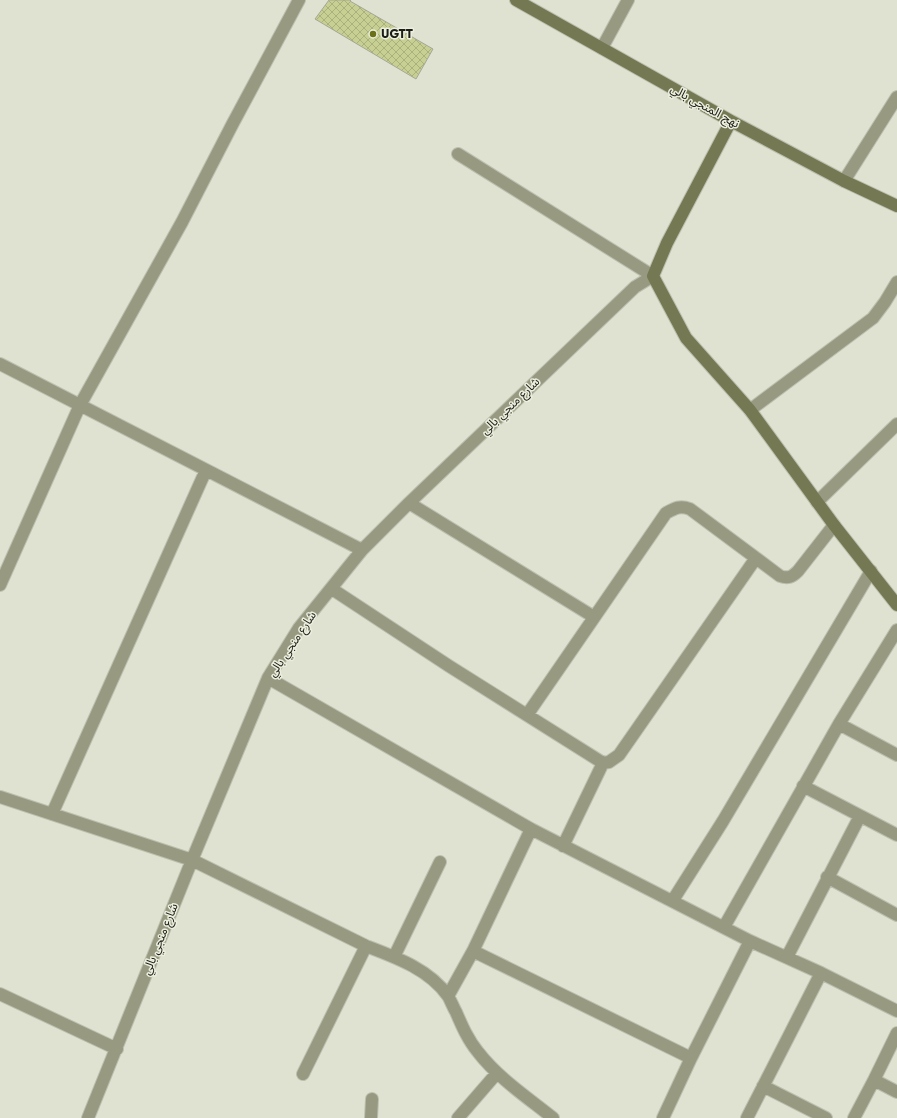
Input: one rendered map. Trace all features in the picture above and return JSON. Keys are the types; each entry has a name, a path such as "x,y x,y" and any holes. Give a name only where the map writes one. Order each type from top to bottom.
{"street":[{"path":"0,585 80,405 182,222 299,0"},
{"name":"نهج المنجي بالي","path":"516,0 731,121 897,206"},
{"path":"602,48 628,0"},
{"path":"844,180 897,97"},
{"path":"653,276 667,243 731,121"},
{"path":"458,154 653,276 686,338 750,410 834,525 897,605"},
{"name":"شارع منجي بالي","path":"88,1118 192,860 268,678 299,628 362,550 409,503 630,292 653,276"},
{"path":"750,410 873,318 897,282"},
{"path":"0,364 362,550"},
{"path":"817,502 897,424"},
{"path":"52,814 206,470"},
{"path":"409,503 594,617"},
{"path":"527,715 666,513 674,508 683,506 690,509 780,576 786,578 792,577 798,571 834,525"},
{"path":"332,589 603,763 609,762 618,755 756,558"},
{"path":"672,900 723,821 871,571"},
{"path":"724,927 839,724 897,630"},
{"path":"268,678 531,830 672,900 750,941 787,957 897,1012"},
{"path":"839,724 897,755"},
{"path":"563,846 603,763"},
{"path":"803,786 897,835"},
{"path":"0,797 192,860 366,946 394,957 420,970 435,981 448,996 466,1034 478,1052 497,1073 553,1118"},
{"path":"787,957 827,877 860,816"},
{"path":"448,996 473,951 531,830"},
{"path":"394,957 440,862"},
{"path":"827,877 897,915"},
{"path":"663,1118 691,1058 750,941"},
{"path":"303,1074 366,946"},
{"path":"473,951 691,1058"},
{"path":"747,1118 821,974"},
{"path":"0,994 116,1049"},
{"path":"854,1118 897,1033"},
{"path":"458,1118 497,1073"},
{"path":"874,1080 897,1092"},
{"path":"763,1086 826,1118"},
{"path":"371,1118 372,1099"}],"building":[{"name":"UGTT","path":"329,0 351,0 350,1 433,49 416,79 315,19"}],"place":[{"name":"UGTT","path":"373,34"}]}
